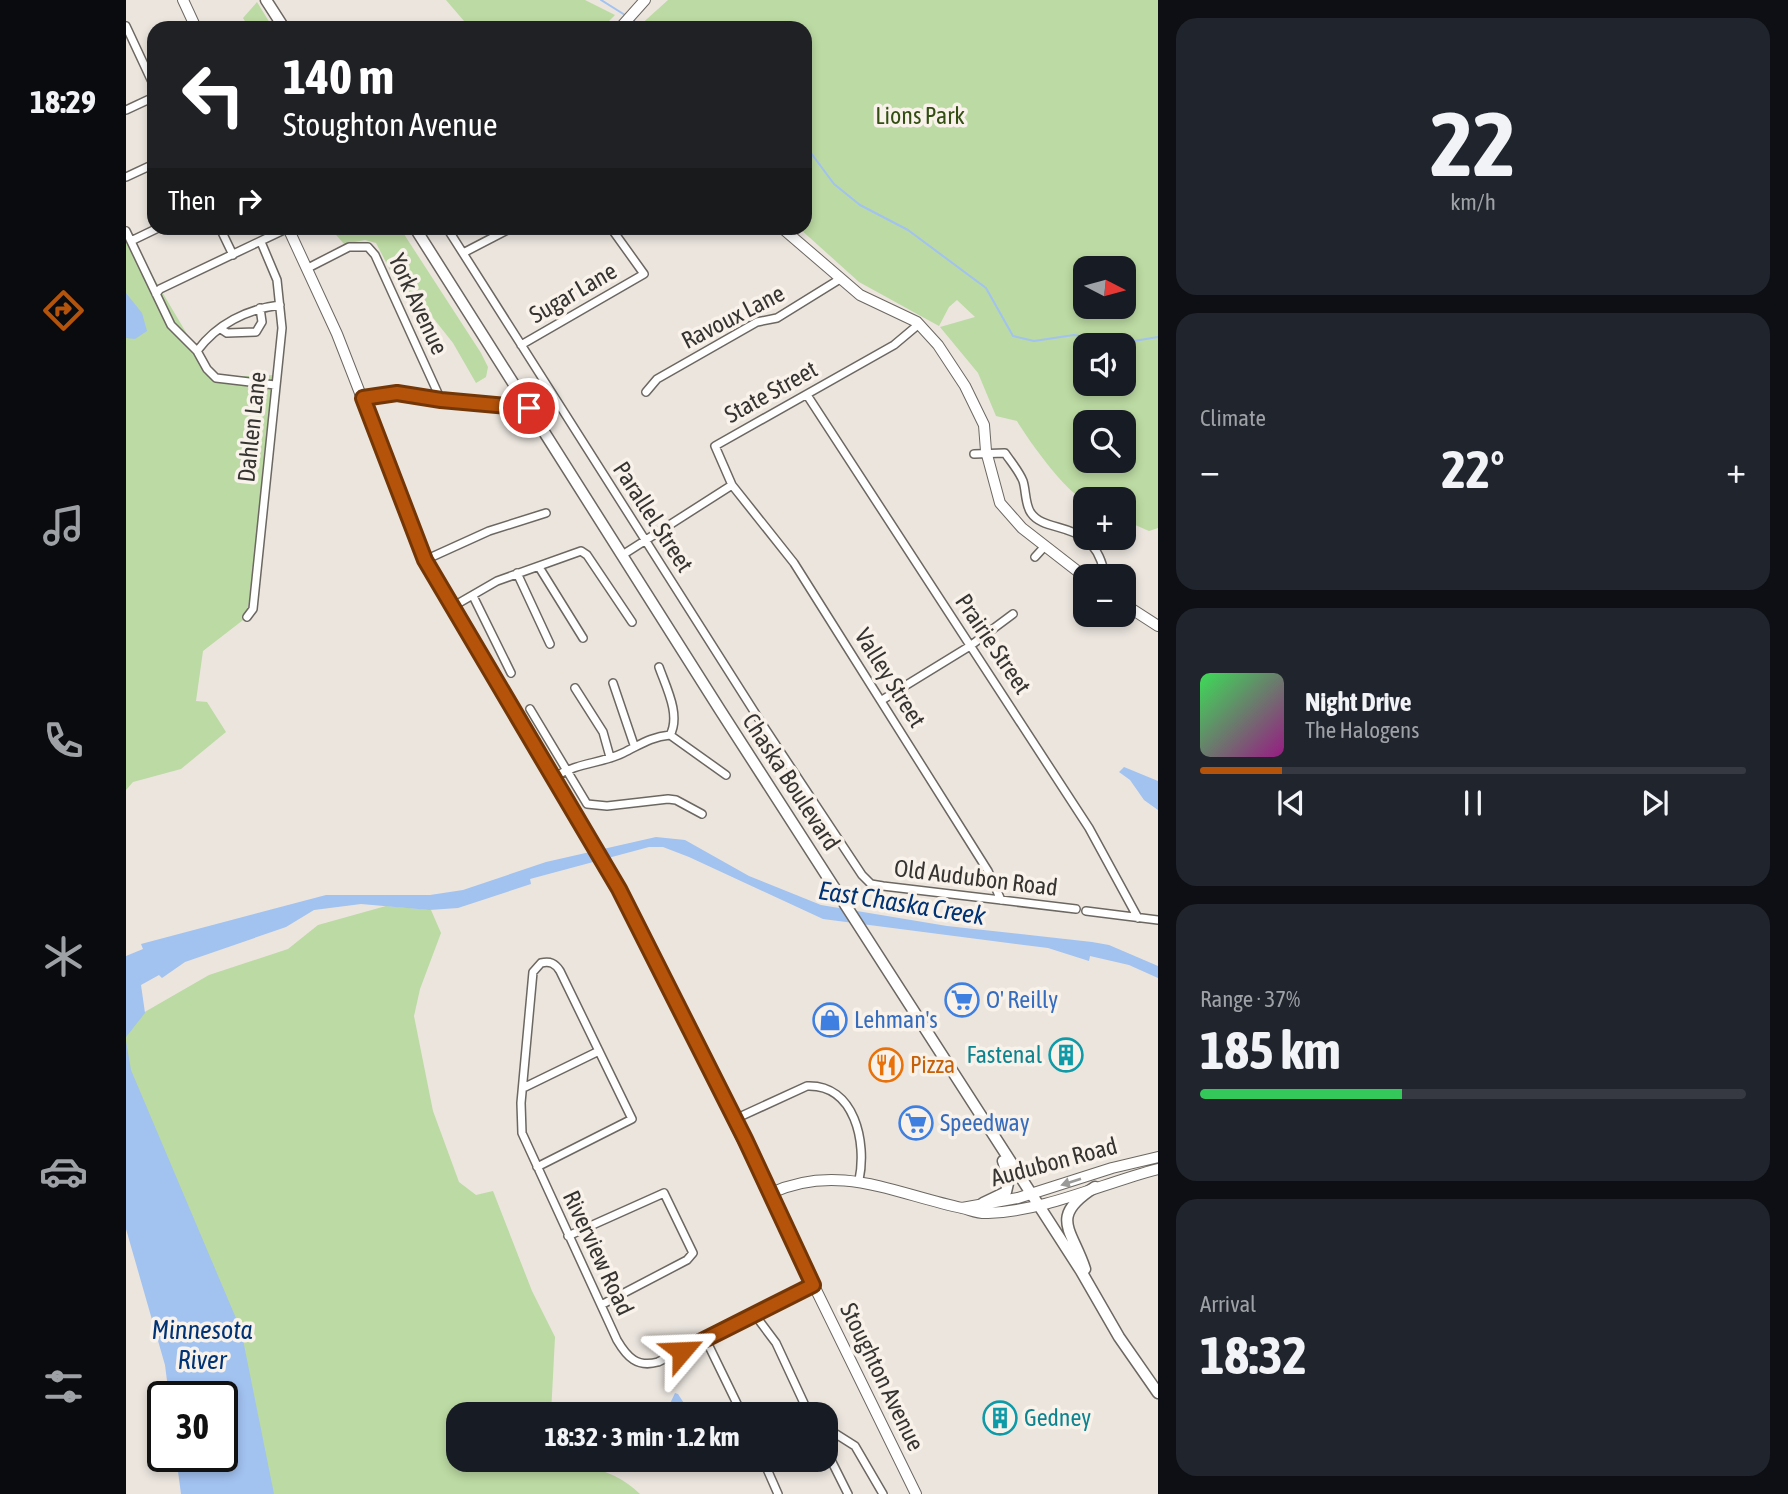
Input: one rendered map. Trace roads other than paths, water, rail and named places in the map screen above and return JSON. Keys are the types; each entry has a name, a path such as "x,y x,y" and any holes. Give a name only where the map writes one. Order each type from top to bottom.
{"main road":[{"path":"266,0 280,21"},
{"name":"Chaska Boulevard","path":"419,235 1038,1204 1119,1337 1158,1393"},
{"path":"983,1203 1002,1196 1009,1179 987,1126"},
{"path":"1091,1289 1081,1256 1069,1235 1067,1221 1074,1202 1096,1187"}],"street":[{"path":"183,0 193,21"},
{"path":"626,21 641,3"},
{"path":"126,26 147,71"},
{"path":"126,110 147,100"},
{"path":"126,177 147,167"},
{"path":"126,231 171,325 183,340 197,351 216,378 275,385"},
{"path":"131,241 147,233"},
{"path":"223,235 233,255"},
{"path":"156,294 160,289 274,235"},
{"name":"Stoughton Avenue","path":"292,235 363,398 425,560 611,874 735,1119 916,1494"},
{"name":"Parallel Street","path":"451,235 829,825 871,884"},
{"path":"463,253 498,235"},
{"name":"Sugar Lane","path":"521,345 644,274 616,235"},
{"path":"790,235 860,295 919,324 938,345 965,386 984,425 986,451 1000,503 1022,528 1073,568"},
{"name":"Dahlen Lane","path":"247,617 253,609 282,328 276,276 261,242"},
{"name":"York Avenue","path":"308,268 349,247 368,247 375,255 441,400"},
{"name":"Ravoux Lane","path":"646,392 657,379 757,322 777,318 840,279"},
{"path":"197,351 234,318 260,308 280,305"},
{"path":"221,328 227,333 256,332 262,322 260,308"},
{"name":"State Street","path":"732,485 715,446 894,345 919,324"},
{"path":"363,398 397,393 529,408"},
{"name":"Prairie Street","path":"807,396 1089,828 1138,918"},
{"path":"974,454 986,451 1005,453 1022,479 1030,512 1041,521 1077,531 1102,564"},
{"path":"624,554 732,485"},
{"name":"Valley Street","path":"732,485 794,564 988,871 1001,900"},
{"path":"425,560 489,531 546,513"},
{"path":"1035,557 1045,546"},
{"path":"452,607 517,573 581,551 587,555 632,622"},
{"path":"538,567 583,638"},
{"path":"517,573 551,644"},
{"path":"473,596 511,673"},
{"path":"1136,612 1158,626"},
{"path":"882,700 970,646 1013,614"},
{"path":"659,667 674,720 670,735"},
{"path":"613,683 634,745"},
{"path":"575,688 603,732 610,757"},
{"path":"530,709 587,804 607,806 667,799 676,800 702,814"},
{"path":"554,777 567,769 621,754 654,736 670,735 726,775"},
{"name":"Old Audubon Road","path":"871,884 1076,909"},
{"name":"Old Audubon Road","path":"1086,911 1158,920"},
{"name":"Riverview Road","path":"599,1051 556,965 541,963 533,972 522,1133 625,1354 637,1363 658,1362 813,1285"},
{"path":"523,1088 599,1051 632,1119 537,1167"},
{"path":"735,1119 807,1086 819,1086 832,1091 844,1101 861,1135 863,1149 859,1180"},
{"name":"Audubon Road","path":"961,1208 1031,1194 1112,1168 1158,1157"},
{"name":"Audubon Road","path":"771,1193 810,1180 859,1180 987,1214 1038,1204 1158,1169"},
{"path":"568,1236 664,1193 693,1253 687,1261 601,1305"},
{"path":"755,1315 776,1343 803,1402"},
{"path":"706,1340 736,1402"},
{"path":"838,1435 855,1447 883,1494"},
{"path":"768,1472 778,1494"},
{"path":"837,1472 848,1494"}],"water":[{"path":"126,293 142,313 147,331 135,339 126,338"},
{"path":"1124,767 1158,781 1158,810 1144,800 1130,780 1119,772"},
{"path":"656,837 685,840 749,876 821,905 947,926 1109,945 1158,966 1158,978 1129,965 1090,956 1089,961 1048,948 823,919 689,857 663,847 649,847 530,879 531,884 458,908 429,910 361,904 314,910 286,927 185,962 162,978 159,975 141,985 145,1013 126,1037 126,956 143,949 141,944 326,895 430,895 463,890 546,862"},
{"name":"Minnesota River","path":"126,1041 131,1070 241,1330 274,1494 181,1494 178,1472 238,1472 238,1381 167,1381 165,1365 126,1229"},
{"path":"675,1393 683,1402 671,1402"}],"waterway":[{"name":"East Chaska Creek","path":"601,0 625,15"},
{"name":"East Chaska Creek","path":"812,154 834,184 860,205 908,230 986,288 1013,336 1034,341 1074,335 1122,343 1158,337"}],"place":[{"name":"O' Reilly","path":"962,1000"},
{"name":"Lehman's","path":"830,1020"},
{"name":"Fastenal","path":"1066,1055"},
{"name":"Pizza","path":"886,1065"},
{"name":"Speedway","path":"916,1123"},
{"name":"Gedney","path":"1000,1418"}],"park label":[{"name":"Lions Park","path":"920,116"}]}
